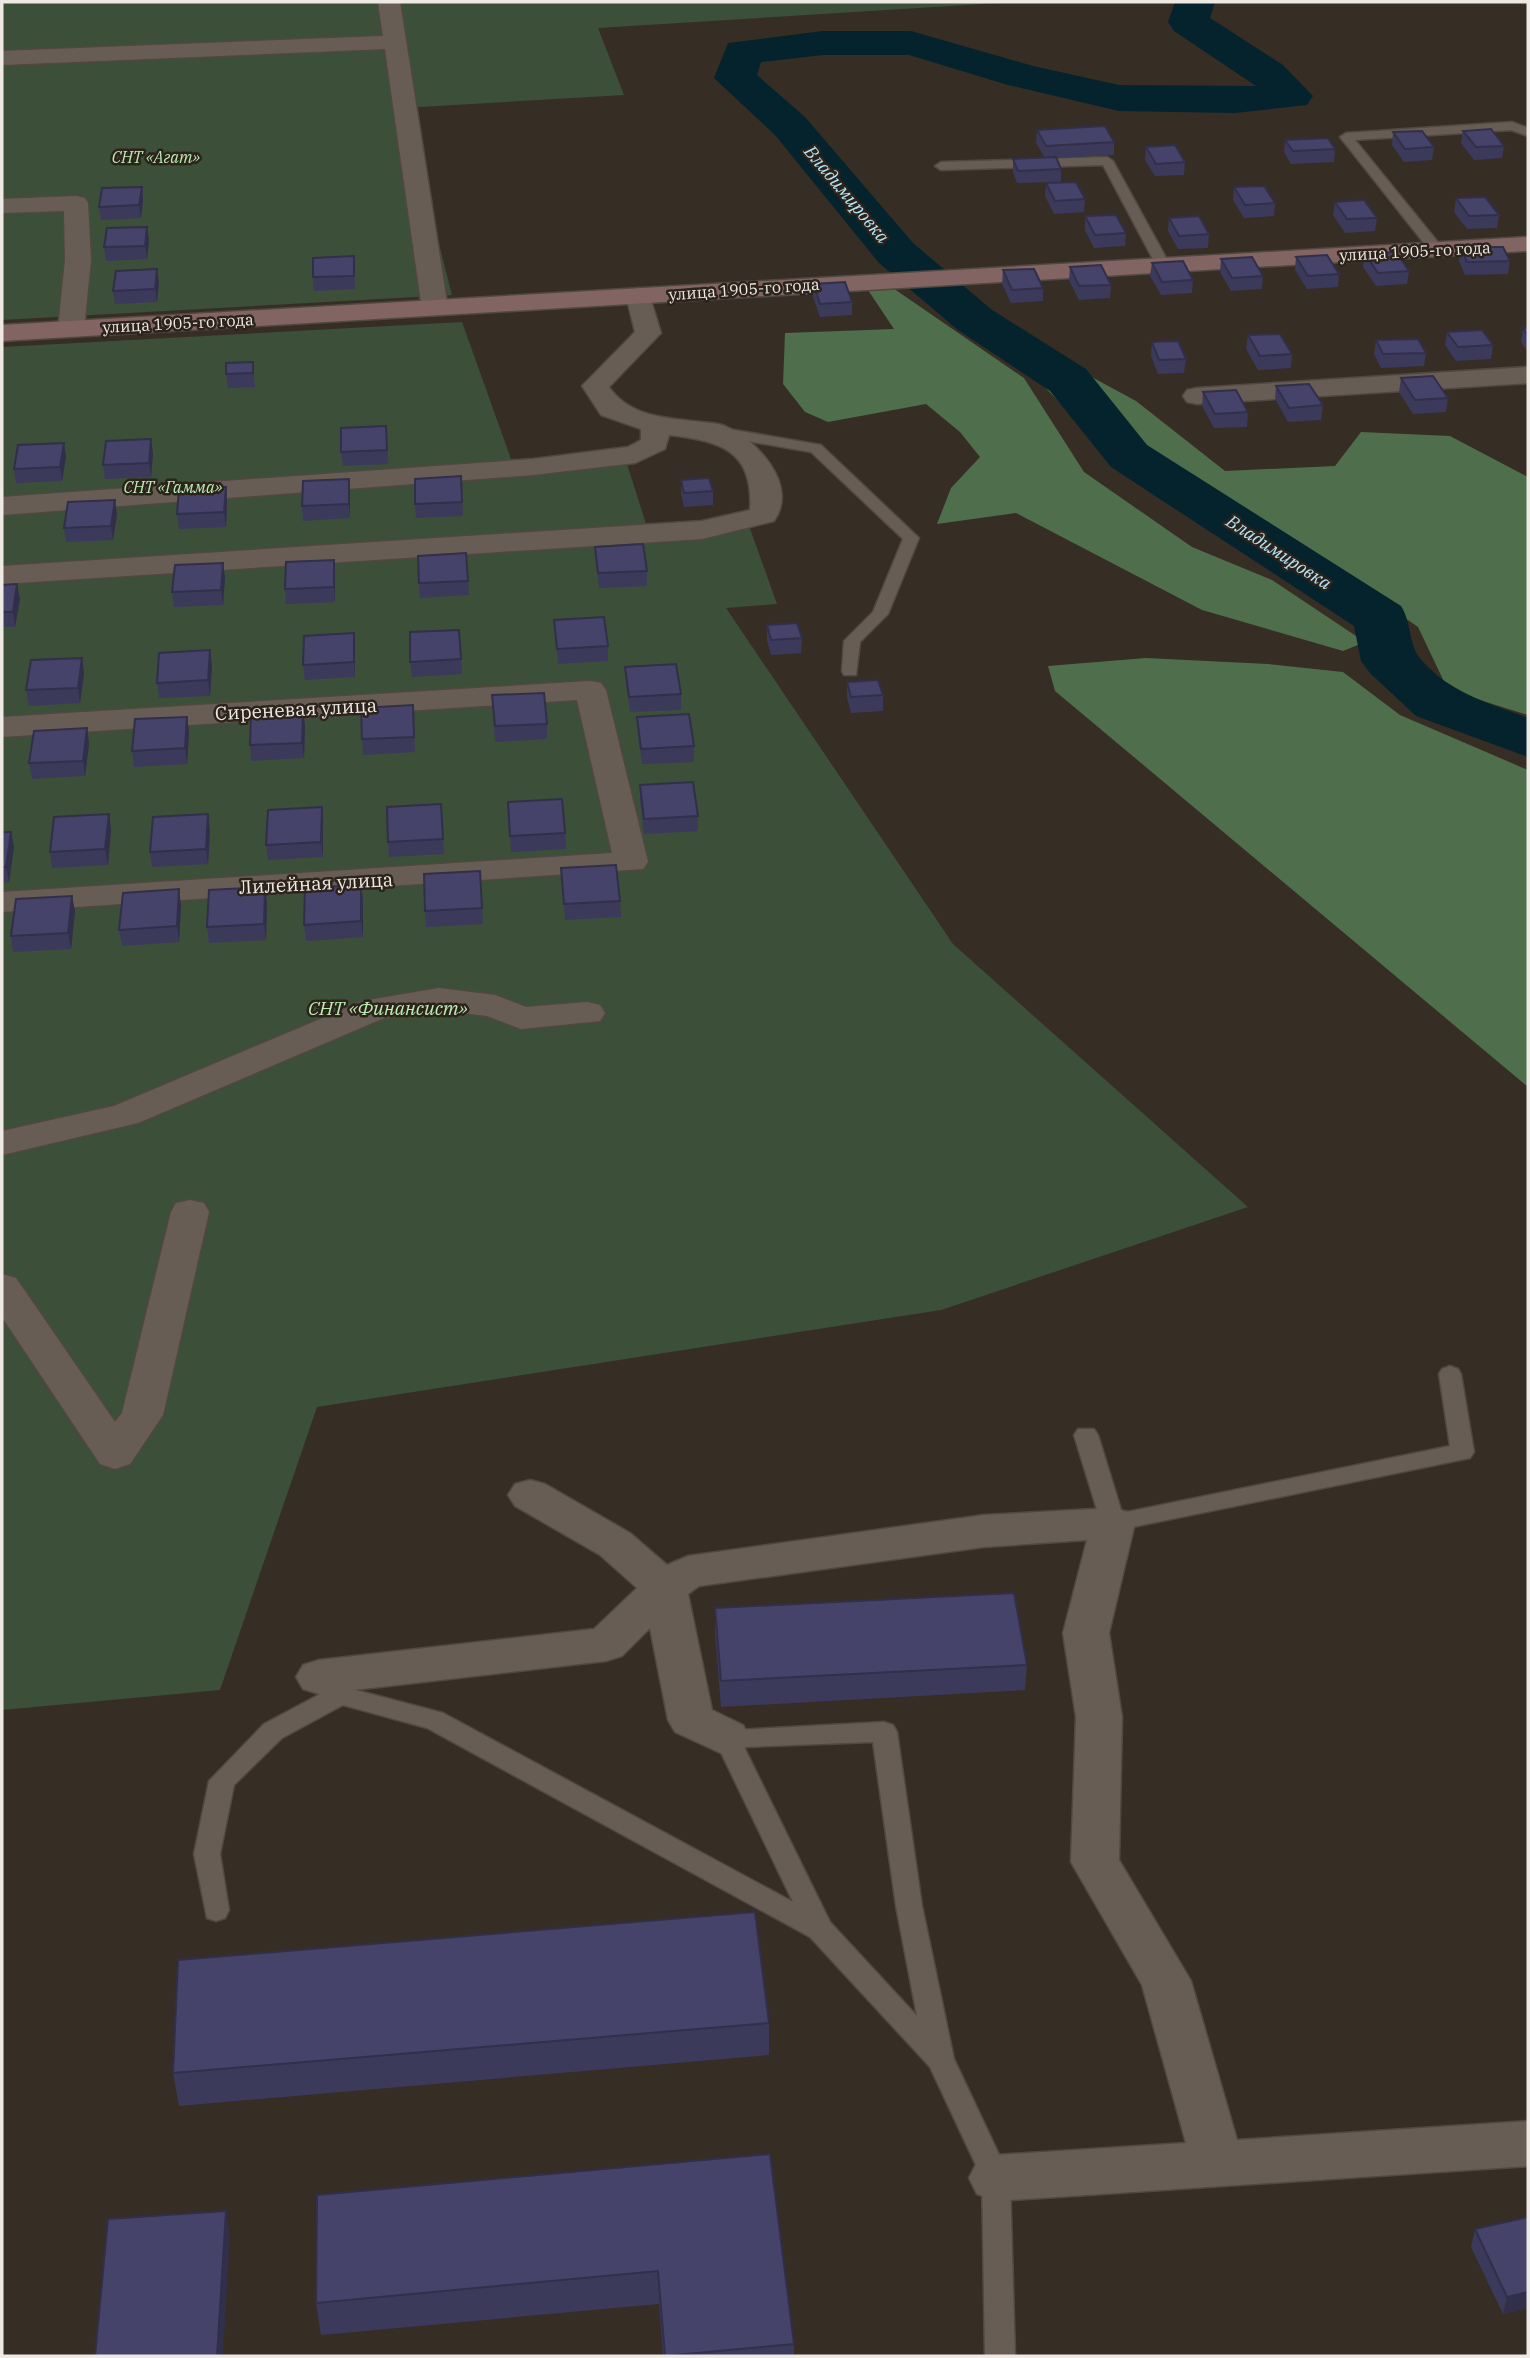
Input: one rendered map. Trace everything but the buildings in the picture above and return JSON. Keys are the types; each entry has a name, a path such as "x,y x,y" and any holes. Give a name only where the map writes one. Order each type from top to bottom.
{"street":[{"path":"389,2 435,309"},
{"path":"2,58 393,42"},
{"path":"2,206 76,203 78,260 71,329"},
{"name":"улица 1905-го года","path":"2,333 1528,244"},
{"path":"2,575 689,531 764,515 766,484 753,457 717,432 655,425 611,409 595,386 648,333 639,296"},
{"path":"1197,396 1528,375"},
{"path":"2,506 452,473 635,455 655,443 655,425"},
{"name":"Сиреневая улица","path":"2,727 590,690 631,862"},
{"name":"Лилейная улица","path":"2,902 631,862"},
{"path":"2,1143 125,1115 376,1009 439,999 495,1006 521,1018 587,1013"},
{"path":"2,1287 115,1454 142,1415 190,1212"},
{"path":"530,1494 615,1544 665,1588 691,1720 727,1738"},
{"path":"330,1686 606,1644 665,1588 688,1572 984,1531 1113,1523 1086,1633 1099,1717 1095,1862 1166,1981 1218,2164"},
{"path":"996,2178 1528,2144"}],"lane":[{"path":"1436,250 1346,138 1512,126 1528,132"},
{"path":"941,166 1107,161 1163,265"},
{"path":"717,432 816,448 859,485 911,538 880,614 852,641 850,671"},
{"path":"1086,1435 1113,1523 1462,1451 1450,1374"},
{"path":"216,1910 206,1854 222,1781 273,1731 330,1686 434,1720 820,1929"},
{"path":"940,2059 820,1929 727,1738 884,1732 909,1906 940,2059 996,2178 1000,2356"}],"green space":[{"name":"СНТ «Агат»","path":"2,2 1015,2 598,28 624,95 404,108 452,295 2,320"},
{"path":"890,286 1024,378 1084,472 1192,547 1272,580 1365,642 1343,651 1202,610 1016,513 937,524 951,488 980,457 960,432 926,404 828,422 805,412 783,384 785,333 894,329 868,290"},
{"name":"СНТ «Финансист»","path":"462,322 516,473 627,464 647,527 748,523 777,604 726,608 953,944 1248,1207 941,1310 317,1407 220,1690 2,1710 2,347"},
{"path":"1064,362 1136,401 1225,471 1335,466 1361,432 1450,436 1528,477 1528,715 1448,690 1418,627 1346,577 1184,513 1075,418 1028,370"},
{"path":"1146,658 1268,664 1343,672 1400,715 1528,770 1528,1087 1055,691 1048,666"}],"waterway":[{"name":"Владимировка","path":"1195,2 1188,22 1268,74 1292,96 1235,100 1119,98 1023,76 911,43 823,43 743,52 735,78 790,126 896,253 975,320 1068,380 1129,456 1381,618 1390,661 1437,704 1528,739"}],"park label":[{"name":"СНТ «Гамма»","path":"173,487"}]}
